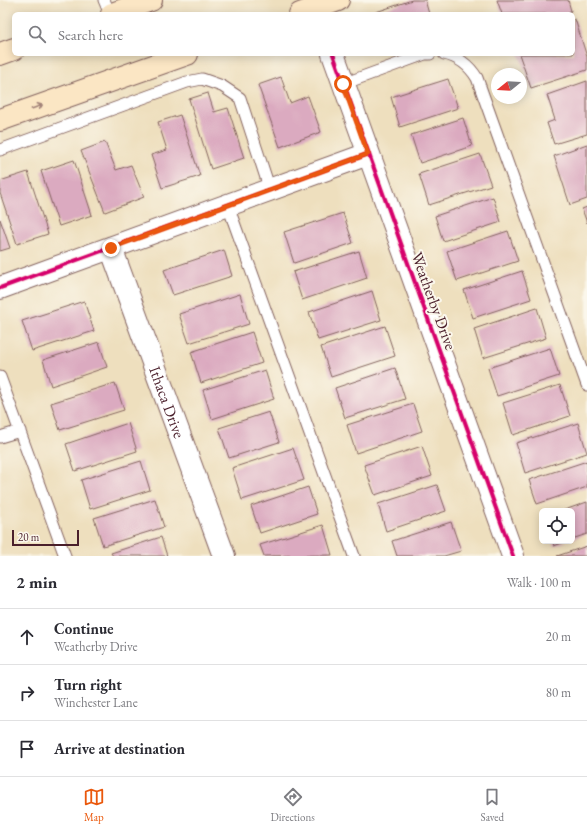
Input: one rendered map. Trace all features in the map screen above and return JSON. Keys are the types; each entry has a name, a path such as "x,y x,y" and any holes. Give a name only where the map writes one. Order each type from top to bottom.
{"main road":[{"path":"117,12 152,0"},
{"path":"312,9 338,0"},
{"path":"0,54 12,50"},
{"path":"0,120 181,56"}],"street":[{"name":"Weatherby Drive","path":"334,56 513,556"},
{"path":"0,288 368,154"},
{"name":"Ithaca Drive","path":"111,248 224,556"}],"lane":[{"path":"104,0 110,12"},
{"path":"343,84 420,56"},
{"path":"452,56 464,62 472,69 477,78 587,384"},
{"path":"0,150 187,82 202,79 222,86 240,98 270,190"},
{"path":"228,206 354,556"},
{"path":"0,377 65,556"},
{"path":"0,437 20,431"}],"building":[{"path":"412,0 425,0 428,12 376,12"},
{"path":"497,0 568,0 571,11 568,12 501,12"},
{"path":"575,19 587,57 587,70 531,88 527,77 527,68 524,68 520,56 575,56"},
{"path":"281,77 290,103 308,96 321,132 280,147 258,85"},
{"path":"448,79 458,108 400,127 391,97"},
{"path":"587,81 587,134 554,144 547,123 555,120 547,95"},
{"path":"208,93 214,112 228,108 244,158 211,169 189,99"},
{"path":"180,115 200,176 162,188 151,155 167,150 158,122"},
{"path":"463,118 472,146 420,163 411,135"},
{"path":"105,142 116,170 131,165 144,197 105,212 81,151"},
{"path":"587,144 587,199 570,205 554,156"},
{"path":"480,154 491,185 429,205 419,174"},
{"path":"74,160 92,215 59,226 41,171"},
{"path":"28,172 48,234 17,244 0,193 0,181"},
{"path":"493,197 501,222 443,241 435,216"},
{"path":"587,207 587,223 582,209"},
{"path":"343,213 353,243 294,263 284,232"},
{"path":"0,219 10,248 0,251"},
{"path":"508,231 518,261 457,281 447,251"},
{"path":"224,250 232,276 173,295 164,270"},
{"path":"359,251 367,278 302,300 293,272"},
{"path":"522,271 531,299 473,318 464,290"},
{"path":"372,291 381,320 318,340 309,312"},
{"path":"240,294 249,324 189,343 179,314"},
{"path":"84,301 94,331 32,351 22,321"},
{"path":"537,308 546,338 483,358 474,329"},
{"path":"385,326 395,356 331,377 321,347"},
{"path":"252,332 262,363 201,383 191,352"},
{"path":"99,342 107,367 51,386 43,360"},
{"path":"550,348 559,376 497,396 488,368"},
{"path":"395,368 405,399 345,418 335,388"},
{"path":"265,370 274,399 212,419 203,390"},
{"path":"115,383 124,410 60,430 51,403"},
{"path":"560,385 570,416 513,435 503,403"},
{"path":"413,404 422,431 356,453 347,425"},
{"path":"269,412 279,442 229,458 219,428"},
{"path":"128,423 137,451 75,471 66,444"},
{"path":"578,423 587,453 525,473 516,443"},
{"path":"422,446 432,476 375,495 364,465"},
{"path":"293,448 304,480 242,500 232,468"},
{"path":"141,461 150,490 90,509 81,480"},
{"path":"587,461 587,487 537,504 529,480"},
{"path":"437,485 446,511 386,531 378,504"},
{"path":"308,487 317,514 260,533 251,506"},
{"path":"155,499 164,527 103,546 94,518"},
{"path":"587,502 587,534 575,538 575,508 570,508"},
{"path":"451,522 461,551 444,556 397,556 392,541"},
{"path":"323,525 332,555 264,556 260,545"},
{"path":"161,537 167,556 113,556 111,553"},
{"path":"587,546 587,556 557,556"}],"cycle path":[{"path":"334,56 513,556"},
{"path":"0,288 368,154"}],"route":[{"path":"111,248 368,154 343,84"}]}
